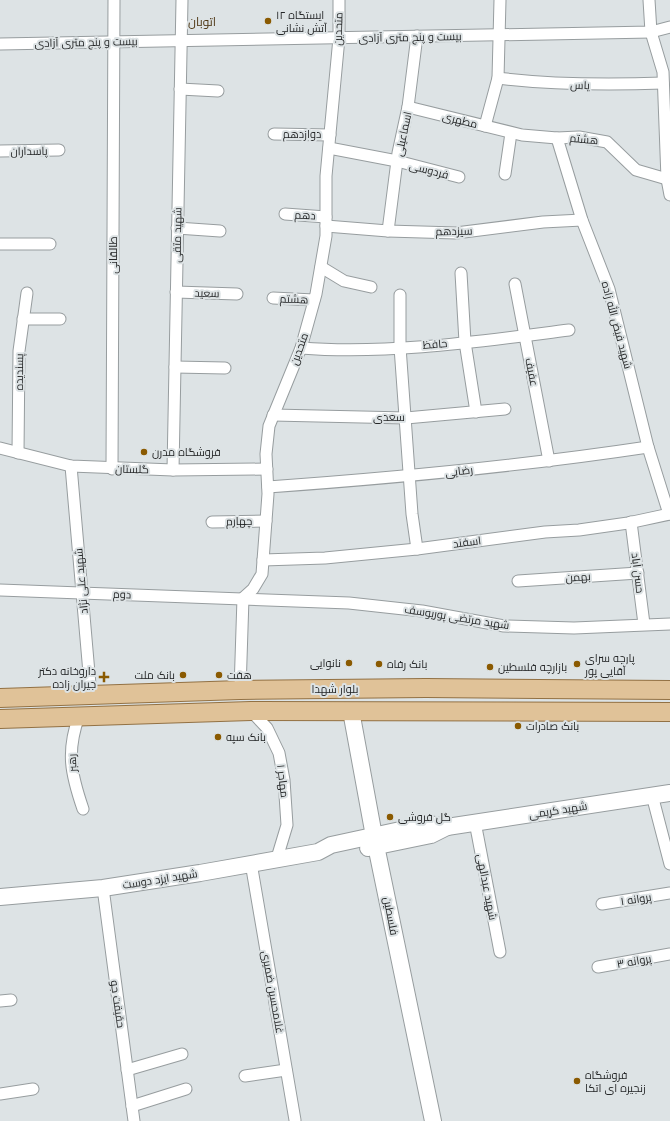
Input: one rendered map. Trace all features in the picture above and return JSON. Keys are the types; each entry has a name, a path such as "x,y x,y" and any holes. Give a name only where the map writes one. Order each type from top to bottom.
{"main road":[{"name":"بلوار شهدا","path":"7,698 240,690 433,688 670,690"},
{"path":"7,698 10,702 9,709 11,715 8,719"},
{"name":"بلوار شهدا","path":"8,719 252,711 670,712"},
{"name":"فلسطین","path":"351,711 375,841 433,1121"},
{"name":"شهید کریمی","path":"375,841 431,836 447,827 670,792"},
{"name":"شهید ایزد دوست","path":"0,897 103,888 318,852 331,855 375,841"}],"street":[{"name":"طالقانی","path":"112,468 114,0"},
{"name":"شهید متقی","path":"173,470 182,0"},
{"name":"متحدین","path":"243,598 253,589 262,574 268,487 266,454 269,426 301,348 321,268 326,221 326,176 339,38 339,0"},
{"path":"485,126 498,78 500,0"},
{"path":"649,0 651,32 666,72 663,84 667,123 668,176 670,195"},
{"name":"بیست و پنج متری آزادی","path":"0,44 651,32 670,28"},
{"name":"اسماعیلی","path":"388,231 397,161 408,108 417,36"},
{"name":"یاس","path":"498,78 543,84 593,86 663,84"},
{"path":"180,89 218,91"},
{"name":"مطهری","path":"408,108 511,133"},
{"path":"505,174 511,133"},
{"name":"هشتم","path":"511,133 557,138 579,137 607,142 636,170 668,176"},
{"name":"دوازدهم","path":"274,134 330,134"},
{"name":"شهید فیض الله زاده","path":"557,138 582,220 608,289 648,448 670,514"},
{"name":"فردوسی","path":"329,148 397,161 459,178"},
{"name":"پاسداران","path":"0,151 59,150"},
{"name":"دهم","path":"285,214 326,221"},
{"name":"سیزدهم","path":"326,221 388,231 456,233 543,222 582,220"},
{"path":"177,228 220,230"},
{"path":"0,244 50,244"},
{"path":"321,268 344,281 371,287"},
{"path":"461,273 465,342 476,412"},
{"name":"عفیف","path":"515,284 549,461"},
{"name":"سعید","path":"176,292 237,294"},
{"name":"پسندیده","path":"18,453 19,351 27,293"},
{"path":"400,295 400,347 412,514 417,549"},
{"name":"هشتم","path":"273,298 314,300"},
{"path":"24,319 60,319"},
{"name":"حافظ","path":"301,348 351,350 400,347 465,342 569,330"},
{"path":"175,367 225,368"},
{"name":"سعدی","path":"273,415 406,418 505,409"},
{"name":"گلستان","path":"0,448 71,466 173,470 267,469"},
{"name":"رضایی","path":"268,487 410,477 648,448"},
{"name":"شهید علی نژاد","path":"71,466 91,696"},
{"name":"اسفند","path":"263,560 325,558 417,549 545,532 579,530 670,514"},
{"name":"چهارم","path":"212,522 266,521"},
{"name":"حسن آباد","path":"631,522 644,624"},
{"name":"بهمن","path":"518,581 638,573"},
{"name":"دوم","path":"0,590 243,598"},
{"path":"240,690 243,598"},
{"name":"شهید مرتضی پوریوسف","path":"243,598 349,603 422,611 504,626 574,628 670,624"},
{"name":"مهاجر ۱","path":"252,711 267,728 273,740 279,753 284,780 287,825 277,858"},
{"name":"رهبر","path":"79,716 73,733 70,759 73,779 83,809"},
{"path":"652,795 670,864"},
{"name":"شهید عبدالهی","path":"475,822 500,952"},
{"name":"غلامحسین ضمیری","path":"251,863 295,1120"},
{"name":"حقیقت جو","path":"103,888 134,1121"},
{"name":"پروانه ۱","path":"602,904 670,893"},
{"name":"پروانه ۳","path":"598,967 670,954"},
{"path":"127,1070 182,1054"},
{"path":"245,1076 286,1070"},
{"path":"0,1094 33,1089"},
{"path":"132,1106 186,1089"}],"place":[{"name":"ایستگاه ۱۲ آتش نشانی","path":"268,21"},
{"name":"فروشگاه مدرن","path":"144,452"},
{"name":"نانوایی","path":"349,663"},
{"name":"بانک رفاه","path":"379,664"},
{"name":"پارچه سرای آقایی پور","path":"577,664"},
{"name":"بازارچه فلسطین","path":"490,667"},
{"name":"بانک ملت","path":"183,675"},
{"name":"هفت","path":"219,675"},
{"name":"داروخانه دکتر جیران زاده","path":"104,677"},
{"name":"بانک صادرات","path":"518,726"},
{"name":"بانک سپه","path":"218,737"},
{"name":"گل فروشی","path":"390,817"},
{"name":"فروشگاه زنجیره ای اتکا","path":"577,1081"}],"district":[{"name":"اتوبان","path":"202,22"}]}
